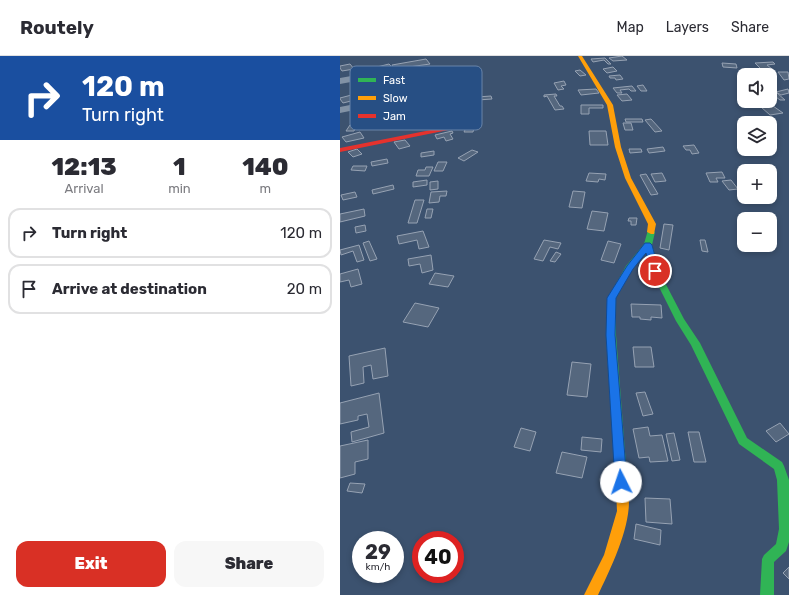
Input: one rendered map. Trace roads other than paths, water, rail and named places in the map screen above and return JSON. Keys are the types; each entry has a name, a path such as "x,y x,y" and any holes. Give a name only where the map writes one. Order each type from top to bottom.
{"street":[{"path":"580,56 610,105 618,147 628,178 652,224 648,245 655,271 680,321 696,343 743,441 778,466 783,480 784,535 782,547 768,559 767,595"},
{"path":"340,81 350,79"},
{"path":"340,114 350,111"},
{"path":"340,150 437,130"},
{"path":"591,595 610,557 623,511 611,335 612,298 629,268 648,245"}]}
